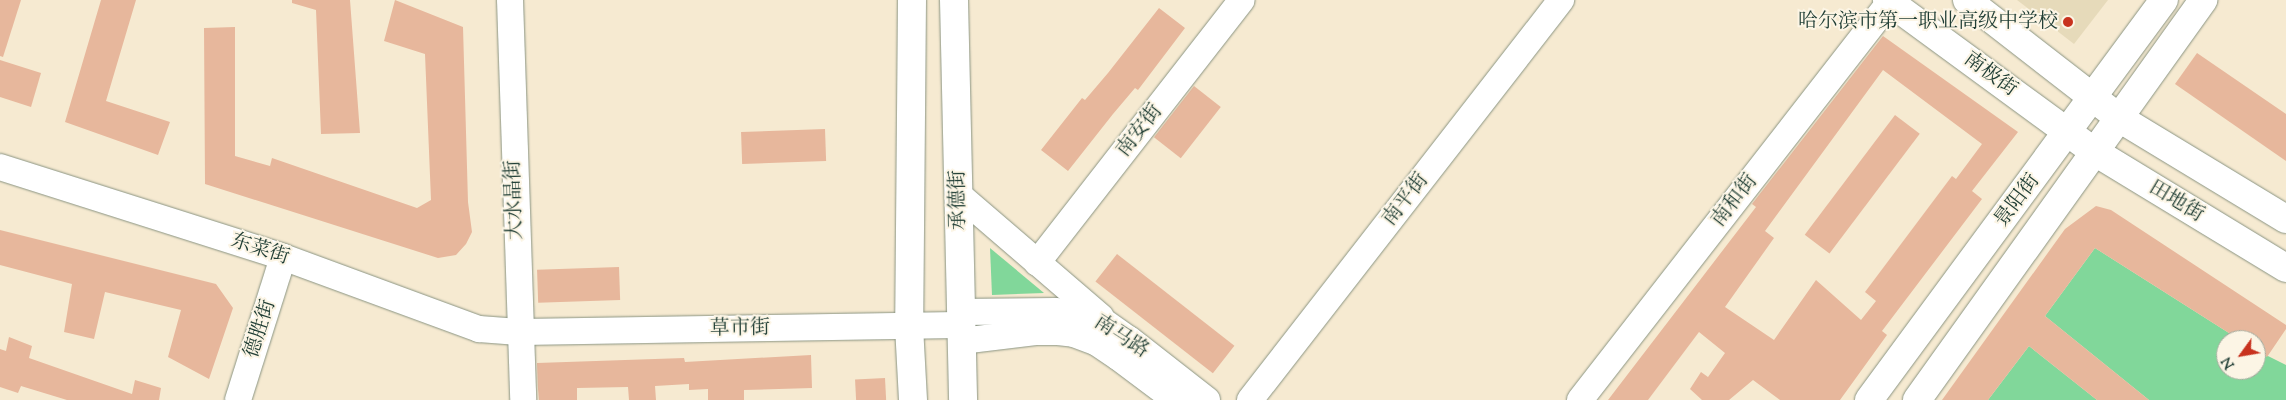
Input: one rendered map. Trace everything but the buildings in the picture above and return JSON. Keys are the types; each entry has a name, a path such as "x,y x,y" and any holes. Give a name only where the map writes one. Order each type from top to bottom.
{"main road":[{"path":"898,0 912,158"},
{"path":"912,0 909,326 913,400"},
{"name":"承德街","path":"954,0 963,400"},
{"path":"1967,0 2119,118 2286,219"},
{"name":"景阳街","path":"1869,400 2068,133 2164,0"},
{"name":"景阳街","path":"1916,400 2203,0"},
{"name":"南极街","path":"1889,1 2068,133"},
{"name":"田地街","path":"2068,133 2095,152 2286,268"}],"street":[{"name":"大水晶街","path":"510,0 519,332 523,400"},
{"name":"南安街","path":"1038,263 1242,0"},
{"name":"南平街","path":"1250,400 1561,0"},
{"name":"南和街","path":"1580,400 1889,1"},
{"name":"东菜街","path":"0,167 283,257 478,329 519,332"},
{"path":"959,195 1117,331"},
{"name":"德胜街","path":"238,400 283,257"},
{"name":"南马路","path":"961,326 1055,311 1082,314 1100,319 1207,400"},
{"name":"草市街","path":"519,332 961,326"},
{"name":"南马路","path":"961,326 1074,334 1098,343 1118,356 1175,400"}],"shaded area":[{"name":"哈尔滨市第一职业高级中学校","path":"2017,0 2108,0 2074,44"}],"green space":[{"path":"990,248 1044,293 992,295"},
{"path":"2095,248 2224,330 2216,330 2216,380 2266,380 2266,355 2286,365 2286,400 2149,400 2045,316"},
{"path":"2029,346 2097,400 1988,400"}],"place":[{"name":"哈尔滨市第一职业高级中学校","path":"2068,22"}]}
